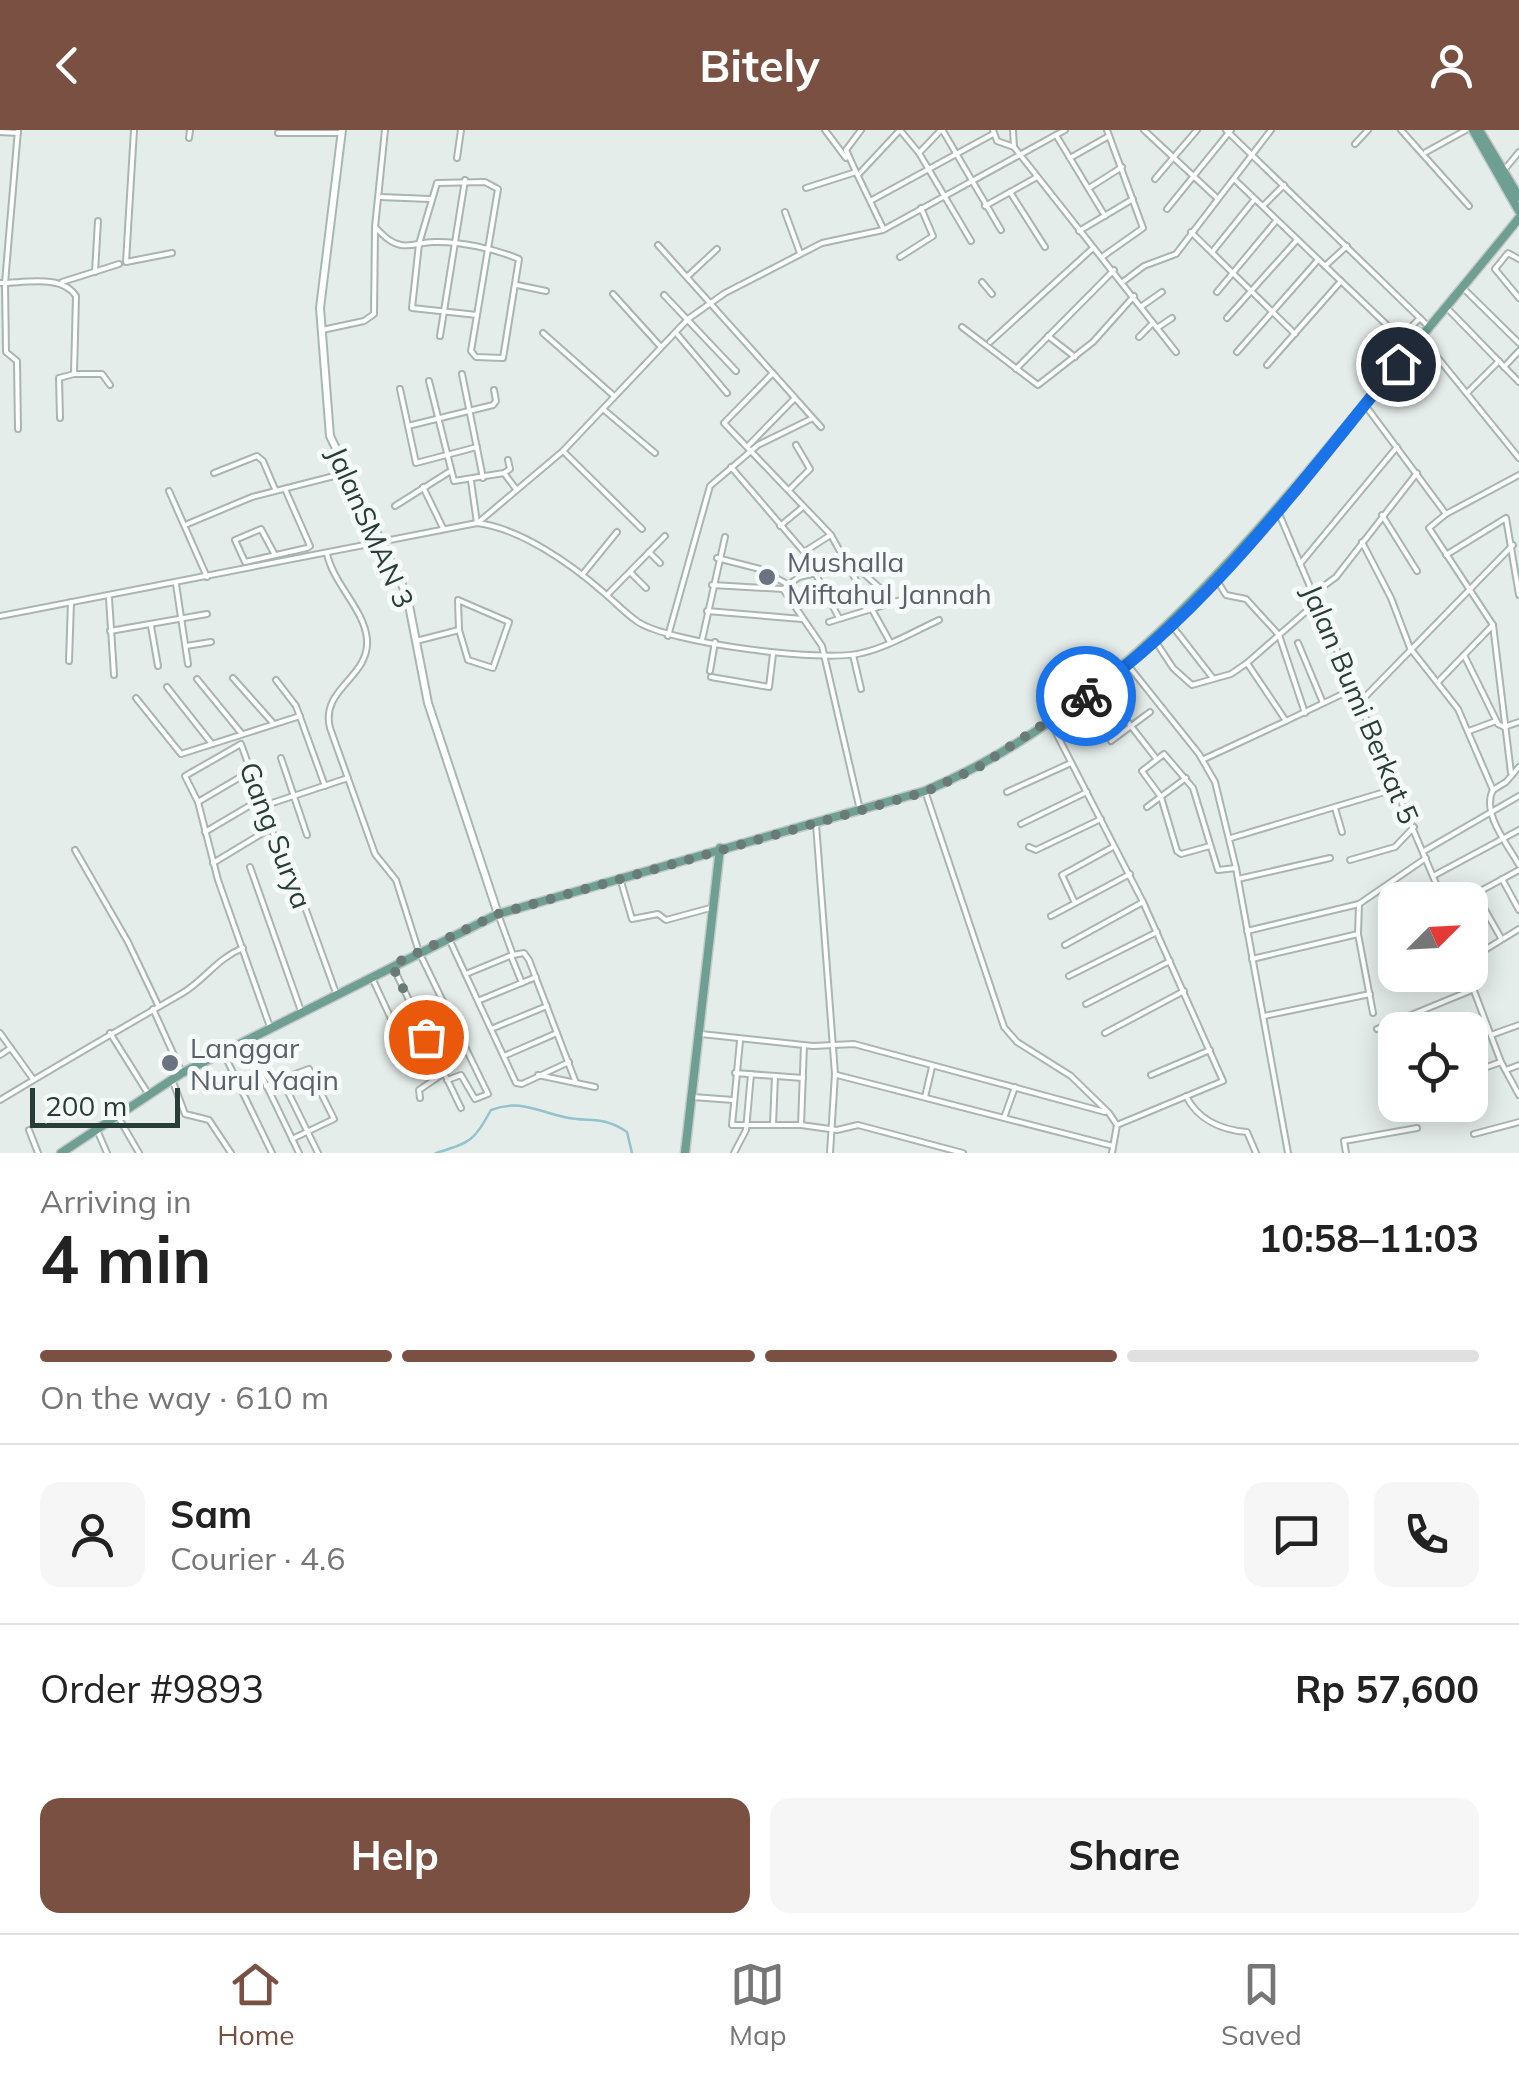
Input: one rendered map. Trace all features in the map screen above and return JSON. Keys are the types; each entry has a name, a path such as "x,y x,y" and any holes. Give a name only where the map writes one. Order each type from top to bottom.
{"main road":[{"path":"1473,130 1519,197"},
{"path":"62,1153 182,1073 498,914 925,792 979,767 1100,686 1216,579 1490,254 1519,214 1473,130"},
{"path":"685,1153 720,848"}],"street":[{"path":"134,130 126,262 172,254"},
{"path":"189,138 190,130"},
{"path":"322,330 364,321 374,314 375,227 385,130"},
{"path":"457,158 461,130"},
{"path":"825,130 857,174 883,230"},
{"path":"848,160 847,145 861,130"},
{"path":"806,188 857,174 900,130 930,167 971,241"},
{"path":"919,152 942,130 1001,230"},
{"path":"1012,130 1016,150 1078,232 1124,281 1176,352"},
{"path":"477,523 563,450 688,319 753,276 822,243 883,230 1016,150 1065,130"},
{"path":"1144,130 1218,198"},
{"path":"1184,130 1192,137"},
{"path":"1155,180 1197,130"},
{"path":"1124,281 1144,266 1176,254 1271,130"},
{"path":"1355,144 1368,130"},
{"path":"1404,132 1415,130"},
{"path":"1425,152 1473,130"},
{"path":"1168,210 1229,131 1429,327"},
{"path":"0,132 18,132 3,283 6,352 17,362 18,429"},
{"path":"278,133 342,132"},
{"name":"JalanSMAN 3","path":"342,132 321,279 330,436 407,594 428,703 498,914"},
{"path":"872,200 993,132 1000,143 1016,150"},
{"path":"1404,132 1469,206"},
{"path":"1070,158 1108,133 1143,230 1102,257"},
{"path":"1056,135 1105,216"},
{"path":"1502,172 1519,152"},
{"path":"1089,188 1122,167"},
{"path":"985,206 1037,177"},
{"path":"1234,179 1411,348"},
{"path":"375,227 395,244 420,244 456,245 490,250 519,258 501,359 472,354 490,250 498,189 494,185 465,180 437,183 420,244 411,306 478,315"},
{"path":"440,336 465,180"},
{"path":"1262,207 1284,184"},
{"path":"1010,192 1045,247"},
{"path":"378,198 430,199"},
{"path":"1078,232 1132,199"},
{"path":"1212,252 1254,200"},
{"path":"900,257 934,236 921,208"},
{"path":"786,212 800,253"},
{"path":"95,272 98,220"},
{"path":"1217,292 1276,221"},
{"path":"1191,232 1295,334"},
{"path":"1227,318 1297,240"},
{"path":"658,245 820,427"},
{"path":"1325,266 1346,246"},
{"path":"988,344 1093,248"},
{"path":"687,277 718,249"},
{"path":"1498,261 1508,253 1519,259"},
{"path":"1490,254 1498,261 1498,276 1519,298"},
{"path":"1237,352 1318,260"},
{"path":"3,283 58,283 120,264"},
{"path":"1016,369 1114,270"},
{"path":"1266,366 1341,281"},
{"path":"982,282 992,294"},
{"path":"58,283 71,288 77,299 74,374"},
{"path":"517,285 546,291"},
{"path":"1462,287 1519,343"},
{"path":"1142,306 1162,292"},
{"path":"613,294 661,347"},
{"path":"664,295 736,371"},
{"path":"962,327 1038,385 1076,358 1134,296"},
{"path":"1446,307 1519,382"},
{"path":"1138,337 1172,318"},
{"path":"1400,338 1420,318"},
{"path":"543,333 614,397"},
{"path":"677,334 727,393"},
{"path":"1048,336 1076,358"},
{"path":"1421,337 1519,458"},
{"path":"1504,367 1519,352"},
{"path":"1466,393 1499,361"},
{"path":"772,373 726,418 726,426 790,488 830,535 890,642"},
{"path":"60,418 59,378 102,374 110,385"},
{"path":"462,374 483,478"},
{"path":"429,381 454,481 504,473 510,469 508,460"},
{"path":"400,390 416,463 478,447"},
{"path":"408,426 496,404 494,390"},
{"path":"668,636 710,486 795,399"},
{"path":"1364,404 1446,514"},
{"path":"602,409 655,453"},
{"path":"750,448 811,419"},
{"path":"790,488 810,469 796,446"},
{"path":"1300,564 1397,447"},
{"path":"563,450 642,529"},
{"path":"214,474 257,456 275,490"},
{"path":"731,467 804,552 840,618"},
{"path":"185,525 275,490 346,472"},
{"path":"395,506 449,472"},
{"path":"504,473 516,490"},
{"path":"1313,594 1336,576 1417,473"},
{"path":"1511,773 1493,625 1429,528 1446,514 1519,475"},
{"path":"471,481 477,523"},
{"path":"423,488 443,528"},
{"path":"275,555 261,530 235,540 244,562 275,555 310,546 285,489"},
{"path":"169,491 207,578"},
{"path":"780,526 805,506"},
{"name":"Jalan Bumi Berkat 5","path":"1277,510 1436,882"},
{"path":"1382,515 1417,571"},
{"path":"1446,555 1506,518 1519,595"},
{"path":"0,616 109,598 477,523 503,529 582,575 634,620 668,636 773,654 853,654 939,620"},
{"path":"1508,526 1519,523"},
{"path":"582,575 617,532"},
{"path":"804,552 830,535"},
{"path":"607,595 665,536"},
{"path":"702,640 725,537"},
{"path":"1362,542 1391,598 1410,648 1438,682 1468,732 1493,790"},
{"path":"1361,701 1513,545"},
{"path":"650,552 660,563"},
{"path":"326,553 338,584 360,619 367,642 360,667 337,691 328,716 375,854 396,880 419,952 488,1094 476,1100 460,1075"},
{"path":"844,555 895,602"},
{"path":"718,558 760,568 785,587 815,634 823,653 860,810"},
{"path":"712,586 785,587 796,578 849,564"},
{"path":"630,572 646,588"},
{"path":"1216,579 1226,595 1246,600 1279,635 1305,712"},
{"path":"176,584 188,664"},
{"path":"829,622 914,596"},
{"path":"109,598 114,674"},
{"path":"458,600 508,620 493,668 470,663 460,630 458,600"},
{"path":"68,661 71,602"},
{"path":"1154,639 1187,682 1200,685 1212,677 1231,674 1247,663 1317,602"},
{"path":"707,611 802,619"},
{"path":"110,631 206,614"},
{"path":"1170,623 1212,677"},
{"path":"1438,682 1493,625"},
{"path":"151,626 158,666"},
{"path":"416,641 460,630"},
{"path":"186,646 211,642"},
{"path":"715,642 710,674 769,687 773,654"},
{"path":"1298,643 1323,704"},
{"path":"853,654 861,689"},
{"path":"1464,655 1496,721 1501,726 1519,722"},
{"path":"1247,663 1286,720"},
{"path":"1127,664 1203,760 1214,782 1236,868 1288,1153"},
{"path":"233,678 274,725"},
{"path":"198,679 240,736 241,744"},
{"path":"276,680 296,706 325,786"},
{"path":"1100,686 1156,758"},
{"path":"167,687 212,744"},
{"path":"1203,760 1355,688"},
{"path":"136,698 181,754 300,716"},
{"path":"1111,741 1150,712"},
{"path":"1050,721 1144,902 1222,1081 1116,1126"},
{"path":"1468,732 1496,721"},
{"name":"Gang Surya","path":"198,802 187,783 187,774 241,744 336,994"},
{"path":"1210,846 1179,854 1161,797 1142,771 1156,758 1168,754 1195,792 1218,870 1236,868"},
{"path":"280,758 307,835"},
{"path":"1007,792 1072,763"},
{"path":"1488,888 1519,867 1488,799 1519,767"},
{"path":"251,771 198,802 213,863 270,1027"},
{"path":"205,832 262,802 348,778"},
{"path":"1148,807 1186,778"},
{"path":"1230,838 1398,788"},
{"path":"835,1074 1113,1150 1116,1126 1109,1113 1072,1076 1017,1042 1004,1028 925,792"},
{"path":"1021,824 1086,792"},
{"path":"1424,851 1519,796"},
{"path":"1335,808 1342,832"},
{"path":"1029,847 1036,850 1101,819"},
{"path":"816,823 835,1074 830,1153"},
{"path":"213,863 271,828"},
{"path":"1350,860 1395,847 1414,828"},
{"path":"1434,876 1519,830"},
{"path":"1074,903 1062,875 1115,846"},
{"path":"75,850 155,1006 182,1073"},
{"path":"1238,879 1330,858"},
{"path":"1247,931 1359,904 1426,858"},
{"path":"250,867 301,1011"},
{"path":"1051,916 1130,874"},
{"path":"620,878 635,920 658,914 666,920 714,908"},
{"path":"1502,880 1519,910"},
{"path":"1065,944 1144,902"},
{"path":"1359,904 1358,934 1373,1013"},
{"path":"498,914 522,983"},
{"path":"1488,915 1502,940"},
{"path":"1488,948 1519,929"},
{"path":"1070,976 1157,932"},
{"path":"1252,959 1358,934"},
{"path":"448,937 519,1084 569,1062"},
{"path":"0,1100 155,1006 180,995 225,956 243,948"},
{"path":"466,974 512,956 527,956 576,1083"},
{"path":"1086,1004 1170,961"},
{"path":"392,965 461,1108"},
{"path":"372,975 394,1025"},
{"path":"478,1001 536,977"},
{"path":"1105,1033 1184,991"},
{"path":"1377,1029 1467,992"},
{"path":"1264,1016 1370,994"},
{"path":"491,1029 547,1006"},
{"path":"1491,1035 1519,1025"},
{"path":"1488,1030 1500,1062 1516,1081 1519,1095"},
{"path":"504,1056 557,1032"},
{"path":"110,1033 149,1095"},
{"path":"0,1034 33,1079"},
{"path":"700,1034 804,1046 854,1044 1109,1113"},
{"path":"740,1040 730,1123 844,1130 858,1124 963,1153"},
{"path":"244,1042 299,1153"},
{"path":"801,1125 804,1046"},
{"path":"0,1056 11,1048"},
{"path":"1151,1076 1210,1050"},
{"path":"223,1052 272,1153"},
{"path":"1488,1066 1500,1062"},
{"path":"1506,1070 1519,1065"},
{"path":"925,1097 933,1066"},
{"path":"448,1080 476,1068"},
{"path":"266,1086 312,1070 334,1119 292,1140"},
{"path":"735,1072 803,1078"},
{"path":"420,1098 419,1090 444,1073"},
{"path":"734,1153 746,1125 751,1074"},
{"path":"538,1075 594,1087"},
{"path":"773,1124 775,1076"},
{"path":"172,1080 185,1114 209,1120 230,1153"},
{"path":"280,1080 318,1153"},
{"path":"1004,1118 1015,1087"},
{"path":"1186,1096 1195,1110 1219,1128 1247,1132 1256,1153"},
{"path":"693,1097 733,1100"},
{"path":"117,1115 138,1153"},
{"path":"1474,1134 1519,1122"},
{"path":"1346,1153 1344,1141 1417,1128"},
{"path":"30,1130 38,1153"},
{"path":"96,1130 107,1153"}],"waterway":[{"path":"436,1153 470,1139 491,1110 510,1106 610,1123 627,1132 632,1153"}],"way so far":[{"path":"426,1037 392,965 498,914 925,792 979,767 1086,696"}],"place":[{"name":"Mushalla Miftahul Jannah","path":"767,577"},
{"name":"Langgar Nurul Yaqin","path":"170,1063"}],"route":[{"path":"1086,696 1124,667 1222,573 1398,364"}]}
